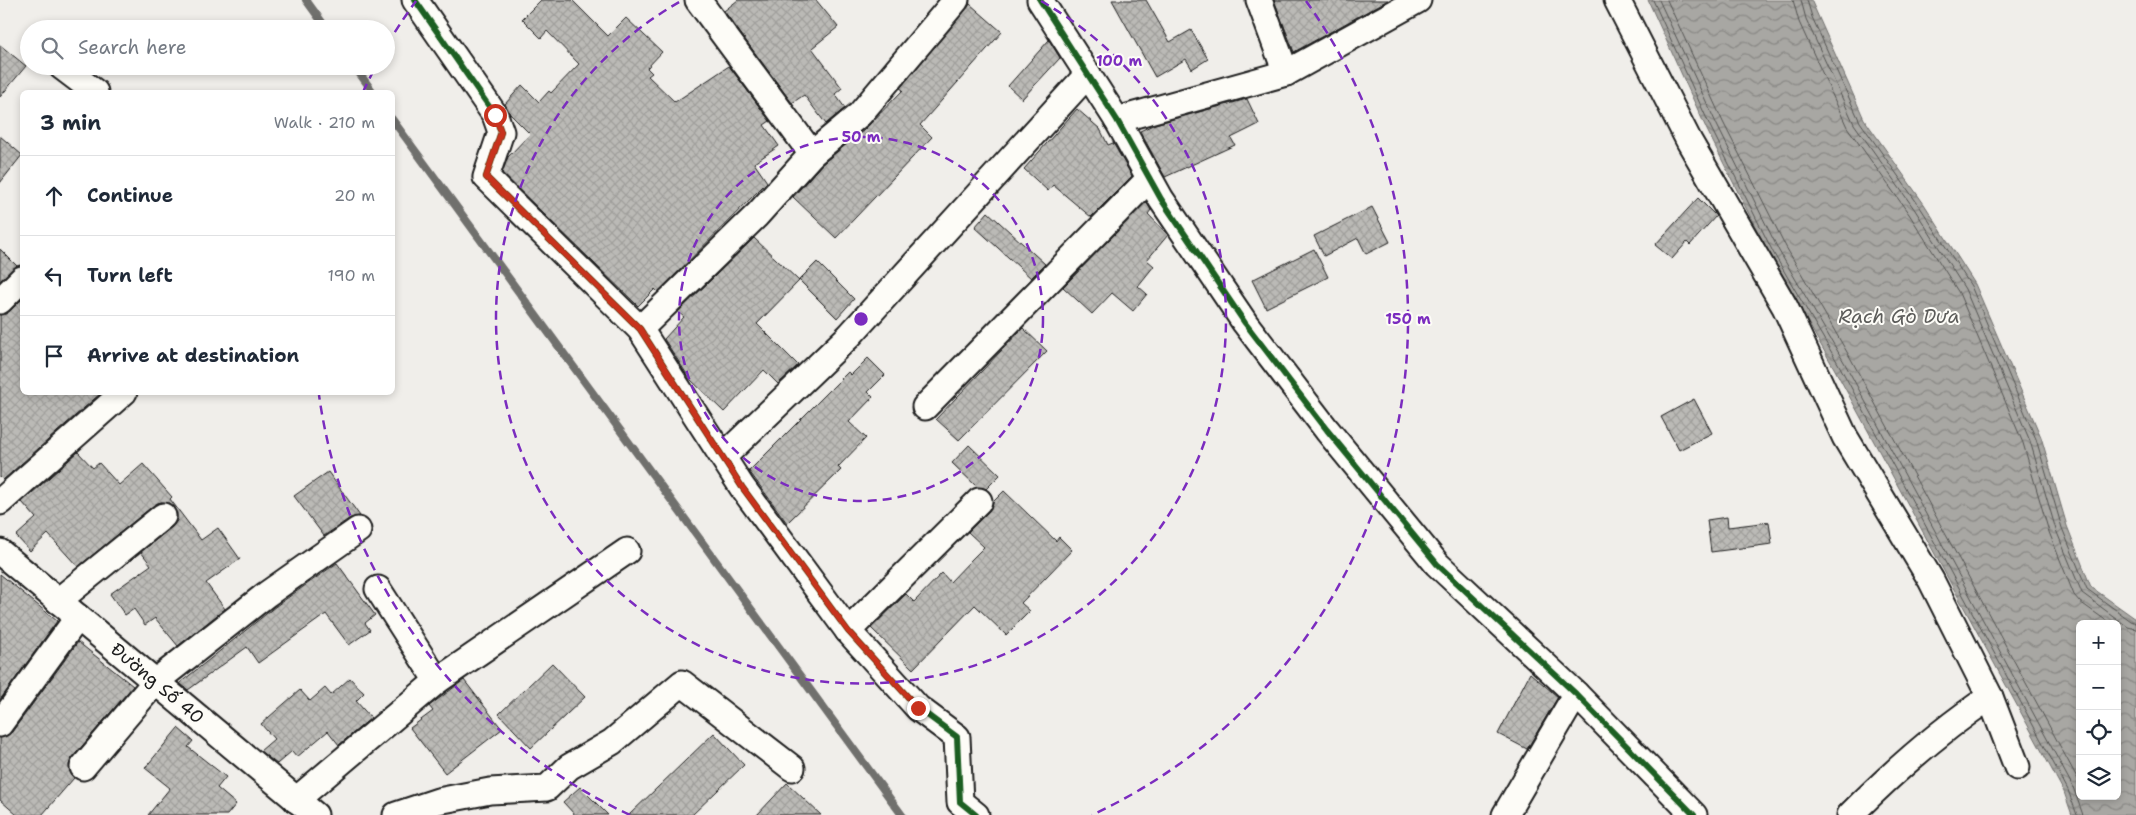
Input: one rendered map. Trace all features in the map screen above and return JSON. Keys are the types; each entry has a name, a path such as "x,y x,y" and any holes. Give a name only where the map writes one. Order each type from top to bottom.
{"street":[{"path":"415,0 495,115 501,132 486,177 640,329 723,457 848,631 918,708 957,738 960,802 976,815"},
{"path":"698,0 812,154"},
{"path":"640,329 757,215 812,154 860,114 956,0"},
{"path":"1040,0 1117,120 1149,179 1245,323 1327,430 1437,564 1576,694 1694,815"},
{"path":"1259,0 1286,73"},
{"path":"1117,120 1286,73 1418,0"},
{"path":"1617,0 1689,141 1785,307 1845,437 1931,580 1990,696 2017,767"},
{"path":"723,457 849,336 1088,74"},
{"path":"73,75 92,90"},
{"path":"925,407 1149,179"},
{"path":"0,301 20,281"},
{"path":"0,502 121,395"},
{"path":"848,631 979,501"},
{"path":"58,601 163,516"},
{"path":"83,767 155,682 267,594 358,530"},
{"path":"306,807 438,681 627,551"},
{"name":"Đường Số 40","path":"0,552 306,807"},
{"path":"378,589 438,681"},
{"path":"0,724 78,617"},
{"path":"396,815 438,801 490,791 547,788 569,767 612,742 682,683 792,768"},
{"path":"1505,815 1576,694"},
{"path":"1850,815 1888,777 1955,720 1990,696"}],"water":[{"name":"Rạch Gò Dưa","path":"1648,0 1811,0 1864,119 1924,204 1975,284 2041,437 2067,526 2091,587 2136,619 2136,815 2072,815 2064,792 1834,368 1770,256 1707,130"}],"building":[{"path":"541,0 572,0 608,36 626,18 662,52 647,68 652,73 648,76 675,102 729,66 770,121 764,125 779,146 754,163 767,182 658,292 655,289 638,306 502,173 508,157 530,134 510,114 505,104 522,85 539,102 549,91 551,93 579,64 547,31 541,38 522,19"},
{"path":"738,0 816,0 838,27 812,48 842,88 835,94 845,108 826,124 804,95 792,103 724,11"},
{"path":"1112,0 1146,0 1170,42 1191,30 1208,59 1192,69 1186,59 1155,77"},
{"path":"1274,0 1388,0 1294,52"},
{"path":"970,4 1002,32 920,125 932,137 836,238 793,197 822,164 863,131 903,90 900,88"},
{"path":"1049,40 1060,58 1022,99 1008,86"},
{"path":"0,45 20,61 20,73 0,97"},
{"path":"1247,99 1259,124 1231,138 1235,145 1165,177 1140,131 1155,124"},
{"path":"1077,109 1100,129 1108,145 1113,143 1132,176 1091,217 1053,185 1048,191 1024,169"},
{"path":"0,136 20,153 20,158 0,183"},
{"path":"1698,198 1716,216 1690,245 1687,242 1672,259 1655,245"},
{"path":"1146,202 1151,210 1148,214 1168,235 1147,260 1154,266 1138,286 1147,294 1133,311 1112,293 1092,314 1063,287"},
{"path":"1372,207 1390,242 1366,254 1358,238 1324,256 1314,236"},
{"path":"988,212 1045,264 1031,278 975,227"},
{"path":"754,238 799,281 757,324 798,365 778,384 764,370 724,412 690,379 664,339 684,317 678,312"},
{"path":"0,249 17,266 0,281"},
{"path":"1314,249 1328,277 1266,308 1252,280"},
{"path":"817,262 854,299 837,318 799,280"},
{"path":"20,301 20,395 99,395 3,480 0,477 0,315 10,311"},
{"path":"1023,328 1047,351 959,440 936,419"},
{"path":"868,358 885,375 868,392 873,397 849,422 866,438 838,467 841,470 787,523 749,471 848,372 851,375"},
{"path":"1694,399 1712,433 1679,450 1661,417"},
{"path":"969,445 1000,475 986,489 977,487 952,463"},
{"path":"78,452 93,468 99,463 119,485 143,464 172,497 170,499 201,540 218,528 240,559 206,583 225,609 178,646 155,618 145,625 134,609 125,615 110,594 151,565 141,552 177,521 177,513 169,503 161,502 154,505 78,567 48,534 30,551 16,536 36,518 22,502"},
{"path":"328,472 360,516 350,518 324,536 294,496"},
{"path":"1004,491 1056,541 1059,537 1072,550 1021,603 1030,611 1006,635 975,605 913,669 871,628 906,594 914,602 942,573 950,582 984,547 968,532 989,511 993,502"},
{"path":"1727,517 1728,527 1769,522 1772,544 1711,552 1707,520"},
{"path":"337,563 375,615 365,623 370,630 349,645 326,614 258,663 247,647 188,690 180,683 276,606"},
{"path":"0,574 57,621 0,700"},
{"path":"78,642 133,686 72,758 69,765 70,772 74,778 42,815 17,815 0,800 0,738 12,732"},
{"path":"552,663 585,697 531,748 499,714"},
{"path":"1530,673 1558,697 1527,749 1498,734"},
{"path":"350,678 364,693 356,701 371,718 339,745 328,731 297,757 292,751 277,764 260,751 274,739 261,724 300,690 310,701 325,688 331,695"},
{"path":"464,680 502,729 445,773 410,728 433,711 429,706"},
{"path":"178,728 193,741 188,747 226,777 217,788 236,804 227,815 148,815 170,788 145,768"},
{"path":"714,733 744,765 692,815 629,815"},
{"path":"787,783 821,815 757,815"},
{"path":"580,787 608,815 575,815 563,802"}],"waterway":[{"path":"306,0 320,20"},
{"path":"361,75 372,90"},
{"path":"395,123 902,815"}],"cycle path":[{"path":"415,0 495,115 501,132 486,177 640,329 742,487 848,631 918,708 957,737 960,802 976,815"},
{"path":"1040,0 1117,120 1161,199 1245,323 1327,430 1437,564 1576,694 1694,815"}],"route":[{"path":"495,115 501,132 486,177 640,329 742,487 848,631 918,708"}]}
